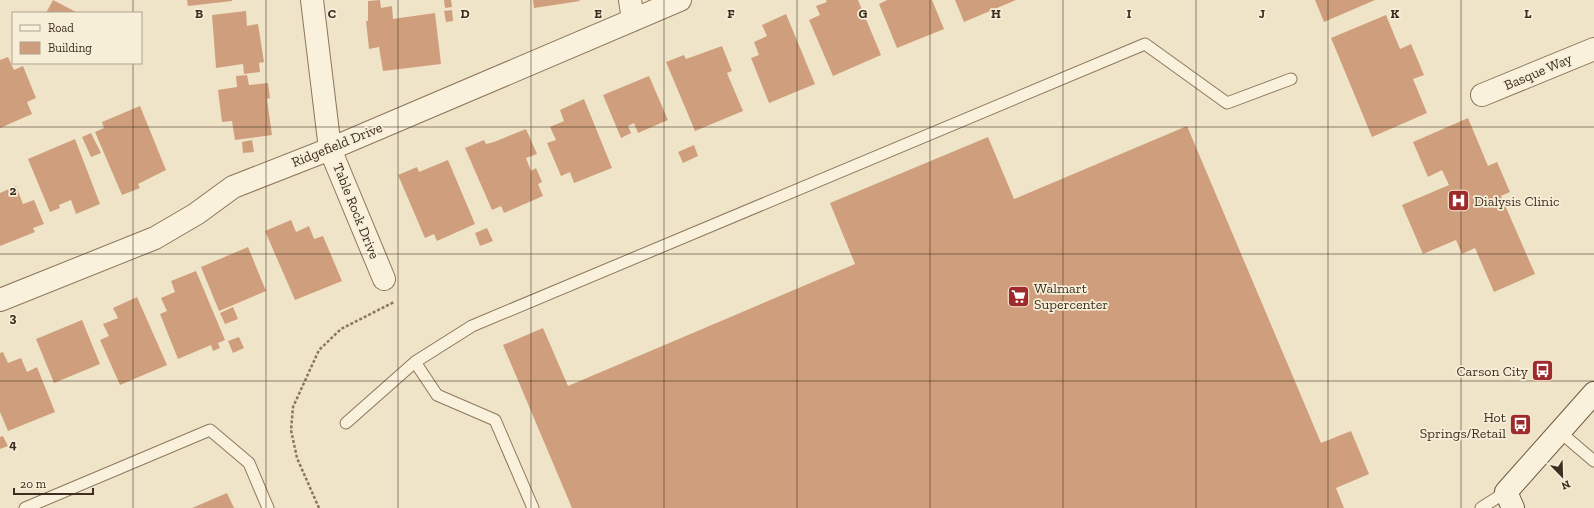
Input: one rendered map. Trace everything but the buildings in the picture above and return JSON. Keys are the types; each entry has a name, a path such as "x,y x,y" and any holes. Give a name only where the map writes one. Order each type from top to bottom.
{"street":[{"name":"Table Rock Drive","path":"312,0 330,149 384,279"},
{"name":"Ridgefield Drive","path":"0,300 155,238 196,214 233,187 330,149 631,10 680,0"},
{"name":"Basque Way","path":"1482,95 1594,49"},
{"path":"1509,500 1560,432 1594,393"}],"lane":[{"path":"346,423 415,362 472,326 1145,44 1227,102 1291,79"},
{"path":"415,362 437,395 495,420 533,508"},
{"path":"25,508 210,430 249,464 268,508"},
{"path":"1560,432 1594,461"},
{"path":"1481,508 1509,500"}],"path":[{"path":"319,508 297,458 291,430 294,407 319,350 342,329 361,318 395,303 384,279"}],"place":[{"name":"Dialysis Clinic","path":"1458,201"},
{"name":"Walmart Supercenter","path":"1019,296"},
{"name":"Carson City","path":"1543,371"},
{"name":"Hot Springs/Retail","path":"1521,425"}]}
